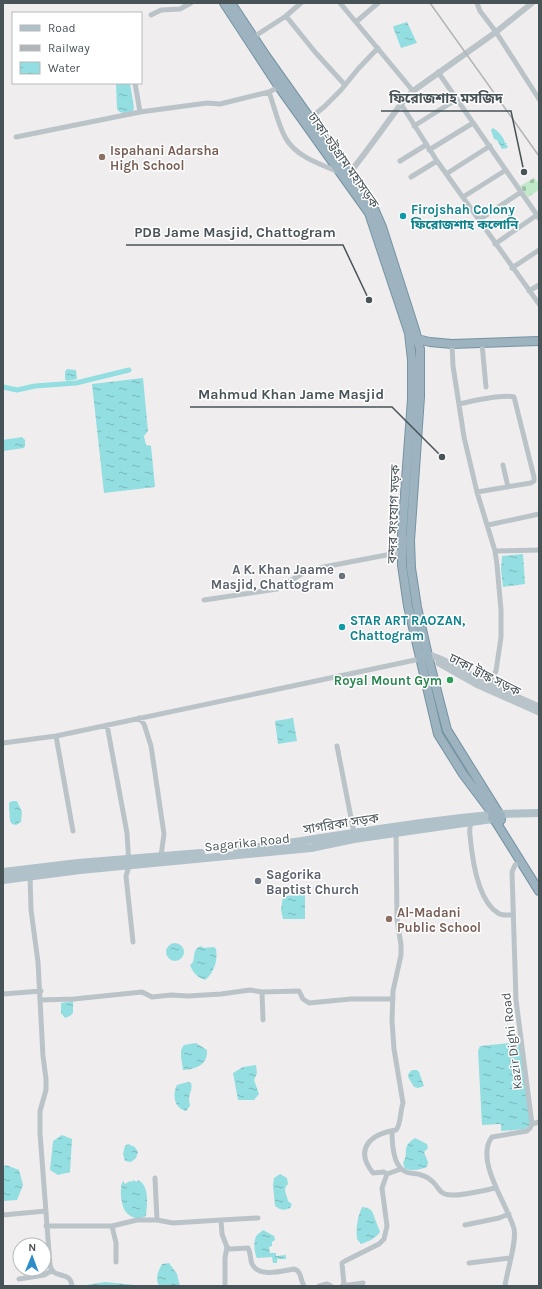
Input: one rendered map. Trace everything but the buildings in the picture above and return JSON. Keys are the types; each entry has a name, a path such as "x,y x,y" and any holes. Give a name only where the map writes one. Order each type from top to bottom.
{"highway":[{"name":"ঢাকা-চট্টগ্রাম মহাসড়ক","path":"224,3 310,118 343,174"},
{"name":"ঢাকা-চট্টগ্রাম মহাসড়ক","path":"231,3 280,87 343,174 369,213 407,325 414,339"},
{"path":"414,339 452,344 539,341"},
{"name":"বন্দর সংযোগ সড়ক","path":"414,339 412,360 412,399 402,534 402,565 408,606 424,657"},
{"name":"বন্দর সংযোগ সড়ক","path":"414,339 420,358 420,397 410,541 411,568 424,657 438,734 463,774 497,817 539,882"},
{"name":"বন্দর সংযোগ সড়ক","path":"497,817 539,891"}],"main road":[{"name":"ঢাকা ট্রাঙ্ক সড়ক","path":"424,657 452,665 539,707"},
{"name":"ঢাকা ট্রাঙ্ক সড়ক","path":"424,657 494,693 539,712"},
{"name":"সাগরিকা সড়ক","path":"3,872 30,872 129,863 161,856 218,852 292,843 311,844 354,833 396,830 539,813"},
{"name":"সাগরিকা সড়ক","path":"497,817 539,818"},
{"name":"Sagarika Road","path":"129,863 354,839 396,830"},
{"path":"3,880 30,872"}],"street":[{"path":"151,15 161,10 180,9 191,3"},
{"path":"251,39 286,16 301,3"},
{"path":"340,3 413,91"},
{"path":"356,22 378,3"},
{"path":"477,3 480,11 496,32 539,99"},
{"path":"269,92 285,136 293,148 302,156 343,174 365,153 401,104 413,91 496,32 532,3"},
{"path":"286,16 315,52 345,85"},
{"path":"310,118 324,107 345,85 358,68 378,48"},
{"path":"438,72 538,216 495,244"},
{"path":"135,84 140,112"},
{"path":"16,136 140,112 207,103 220,104 269,92 280,87"},
{"path":"414,126 457,99"},
{"path":"401,104 437,162 539,304"},
{"path":"400,161 473,122"},
{"path":"446,174 490,146"},
{"path":"411,177 437,162"},
{"path":"463,197 506,170"},
{"path":"479,220 521,192"},
{"path":"512,268 539,250"},
{"path":"529,291 539,284"},
{"path":"452,344 453,366 464,437 477,492 495,551 500,596 501,637 496,671 489,684"},
{"path":"482,344 486,387"},
{"path":"460,404 511,396 515,399 534,481 531,483 477,492"},
{"path":"503,464 508,487"},
{"path":"488,525 539,514"},
{"path":"495,551 539,550"},
{"path":"204,600 277,589 308,570 402,552"},
{"path":"3,743 56,736 424,657"},
{"path":"140,718 144,724 151,746 164,834 161,856"},
{"path":"107,725 127,833 129,863 126,876 133,942"},
{"path":"56,736 73,831"},
{"path":"337,746 354,833"},
{"path":"470,820 470,834 482,895 489,906 499,914 513,915"},
{"path":"396,830 397,920 401,954 393,991 392,1021 394,1049 403,1103 396,1130 373,1138 366,1144 364,1151 366,1161 373,1173 384,1172 387,1174 400,1169"},
{"name":"Kazir Dighi Road","path":"521,861 515,865 512,872 516,1000 532,1124"},
{"path":"30,872 31,910 41,991 43,1056 46,1080 46,1090 40,1111 40,1133 47,1237"},
{"path":"41,1000 74,999 142,992 152,997 221,994 250,990 262,992 299,991 303,999 309,1003 351,999 393,999"},
{"path":"3,994 41,991"},
{"path":"262,992 263,1020"},
{"path":"505,1286 515,1235 509,1214 491,1176 487,1155 490,1140 492,1137 497,1135 527,1131 532,1124 539,1122"},
{"path":"392,1131 393,1145 400,1169 407,1173 421,1174 434,1183 440,1191 445,1194 458,1195 496,1188"},
{"path":"362,1283 343,1286 342,1263 379,1244 384,1239 386,1226 382,1188 387,1174"},
{"path":"155,1178 157,1220"},
{"path":"3,1214 46,1211"},
{"path":"465,1225 499,1218 509,1214"},
{"path":"46,1226 112,1226 136,1220 157,1220 173,1223 258,1218"},
{"path":"221,1220 222,1234 227,1247 224,1286"},
{"path":"112,1226 116,1243 116,1262"},
{"path":"227,1247 230,1249 248,1248 253,1266 265,1273 298,1270 304,1286"},
{"path":"469,1263 510,1258"},
{"path":"52,1272 70,1279 72,1286"},
{"path":"19,1279 32,1277"},
{"path":"318,1286 327,1284 332,1286"}],"green space":[{"path":"534,178 539,183 539,190 528,197 520,186"}],"water":[{"path":"407,22 417,43 401,48 393,27"},
{"path":"116,84 130,84 134,108 133,111 122,113 117,109"},
{"path":"493,128 500,134 505,143 507,143 507,148 502,149 497,140 494,139 491,130"},
{"path":"67,369 76,370 77,379 67,381 65,379 65,372"},
{"path":"143,378 148,431 144,436 146,445 151,446 155,487 104,493 92,384"},
{"path":"22,437 25,440 24,448 3,451 3,440"},
{"path":"523,554 525,584 503,587 501,570 502,556"},
{"path":"293,718 297,741 278,744 275,721"},
{"path":"12,801 17,801 22,812 21,822 16,825 12,824 10,821 9,803"},
{"path":"305,895 305,919 283,919 281,910 283,896"},
{"path":"175,943 181,946 184,952 181,958 175,961 169,958 166,952 169,946"},
{"path":"202,946 203,948 214,947 216,949 216,962 211,974 205,980 200,978 192,970 190,965 193,962 194,954 197,948"},
{"path":"73,1001 73,1013 65,1018 61,1013 61,1003"},
{"path":"520,1042 531,1124 525,1129 501,1131 501,1124 482,1125 478,1051 480,1046"},
{"path":"196,1043 207,1050 206,1059 197,1067 183,1070 181,1050 184,1045"},
{"path":"256,1065 257,1073 254,1080 259,1094 254,1100 238,1100 233,1073 243,1067"},
{"path":"412,1070 417,1070 419,1072 424,1086 418,1088 414,1087 408,1077"},
{"path":"188,1082 191,1083 192,1088 189,1097 190,1106 186,1111 179,1107 174,1097 177,1085"},
{"path":"62,1135 72,1139 70,1172 58,1175 50,1170 53,1141"},
{"path":"415,1138 427,1144 428,1148 424,1152 428,1162 427,1167 416,1170 405,1169 403,1163 406,1155 406,1147 410,1141"},
{"path":"128,1144 135,1147 138,1152 136,1158 131,1162 125,1161 123,1154 125,1146"},
{"path":"6,1165 19,1170 23,1185 17,1200 3,1201 3,1167"},
{"path":"280,1174 287,1178 288,1184 285,1188 285,1192 288,1201 292,1204 290,1208 286,1210 275,1206 273,1185 274,1178"},
{"path":"133,1180 137,1182 138,1180 142,1183 146,1191 146,1216 141,1218 133,1217 128,1214 124,1209 122,1202 121,1188 123,1181 125,1184 130,1181 132,1182"},
{"path":"362,1207 368,1208 372,1211 380,1232 374,1238 361,1244 357,1239 357,1231 358,1219"},
{"path":"263,1230 274,1236 275,1240 272,1242 272,1246 269,1247 270,1253 276,1253 276,1256 286,1255 286,1259 277,1259 277,1263 273,1263 272,1257 257,1258 254,1243 257,1235"},
{"path":"169,1263 177,1274 180,1286 159,1286 157,1277 159,1269 162,1264"},
{"path":"105,1282 135,1285 136,1286 86,1286"}],"waterway":[{"path":"3,387 17,390 35,386 76,383 129,370"}],"railway":[{"path":"430,3 539,156"}],"place":[{"name":"Ispahani Adarsha High School","path":"102,157"},
{"name":"ফিরোজশাহ মসজিদ","path":"524,172"},
{"name":"Firojshah Colony ফিরোজশাহ কলোনি","path":"403,216"},
{"name":"PDB Jame Masjid, Chattogram","path":"369,300"},
{"name":"Mahmud Khan Jame Masjid","path":"442,457"},
{"name":"A K. Khan Jaame Masjid, Chattogram","path":"342,576"},
{"name":"STAR ART RAOZAN, Chattogram","path":"342,627"},
{"name":"Royal Mount Gym","path":"450,680"},
{"name":"Sagorika Baptist Church","path":"258,881"},
{"name":"Al-Madani Public School","path":"389,919"}]}
